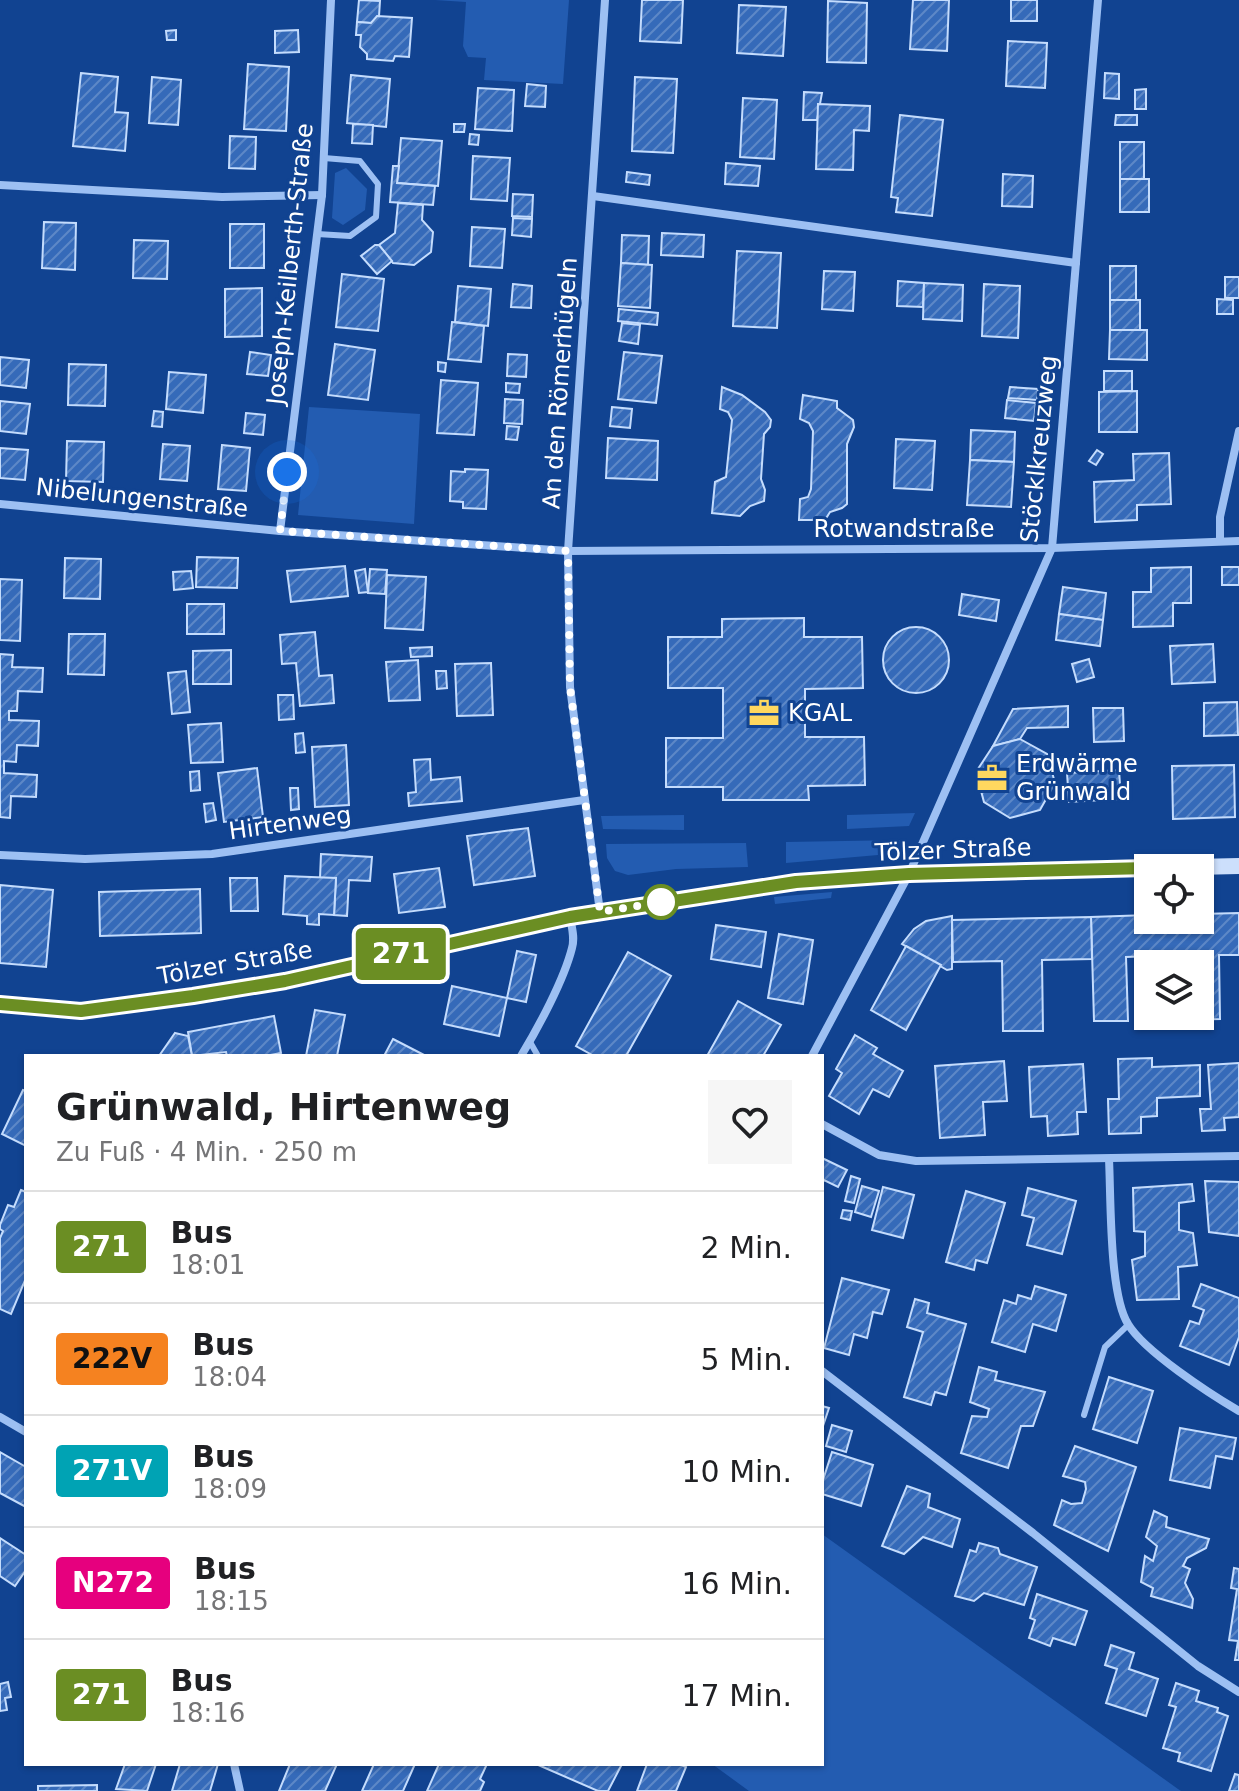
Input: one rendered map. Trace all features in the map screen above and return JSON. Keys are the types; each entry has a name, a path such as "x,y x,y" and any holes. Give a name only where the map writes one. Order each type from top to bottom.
{"main road":[{"name":"Tölzer Straße","path":"1214,867 1239,866"},
{"name":"Tölzer Straße","path":"0,1004 81,1011 193,996 285,981 570,917 796,882 909,874 1134,868"}],"street":[{"name":"Joseph-Keilberth-Straße","path":"280,531 322,195 331,0"},
{"name":"An den Römerhügeln","path":"600,912 570,687 568,551 605,0"},
{"name":"Stöcklkreuzweg","path":"813,1054 909,874 1052,548 1098,0"},
{"path":"0,185 222,197 322,195"},
{"path":"593,196 1076,263"},
{"path":"1220,541 1220,517 1239,431"},
{"name":"Nibelungenstraße","path":"0,504 280,531 568,551"},
{"name":"Rotwandstraße","path":"568,551 1052,548 1239,541"},
{"name":"Hirtenweg","path":"0,855 98,859 212,854 584,800"},
{"path":"522,1054 572,948 570,917"},
{"path":"824,1125 879,1155 916,1161 1239,1156"},
{"path":"1109,1159 1117,1293 1128,1325 1207,1393 1239,1411"},
{"path":"824,1373 1033,1533 1198,1666 1239,1692"},
{"path":"0,1417 24,1431"},
{"path":"234,1766 240,1791"}],"lane":[{"path":"317,234 350,236 376,217 378,184 360,161 324,158"},
{"path":"530,1042 537,1054"},
{"path":"1084,1415 1105,1347 1128,1325"}],"shaded area":[{"path":"435,0 569,0 563,84 484,80 486,58 468,57 463,46 466,2"},
{"path":"346,168 367,189 365,210 343,225 332,218 335,173"},
{"path":"309,407 420,414 414,524 298,515"},
{"path":"915,813 909,826 847,829 847,815"},
{"path":"684,815 684,830 603,829 601,816"},
{"path":"902,840 893,851 878,855 786,863 786,842"},
{"path":"746,843 748,867 676,869 628,875 615,871 607,858 606,844"},
{"path":"832,892 831,898 775,904 774,897"},
{"path":"824,1535 1181,1791 749,1791 715,1766 824,1766"}],"building":[{"path":"359,0 380,1 379,16 371,23 357,22"},
{"path":"642,0 683,0 681,43 640,41"},
{"path":"913,0 949,0 947,51 910,49"},
{"path":"1011,0 1037,0 1037,21 1011,21"},
{"path":"828,1 867,3 866,63 827,62"},
{"path":"739,5 786,7 783,56 737,53"},
{"path":"377,16 412,18 409,57 395,56 393,61 367,59 367,54 360,47 361,35 356,35 357,22 371,23"},
{"path":"176,30 176,40 167,40 166,31"},
{"path":"298,30 299,52 275,53 275,31"},
{"path":"1008,41 1047,43 1045,88 1006,86"},
{"path":"248,64 289,67 286,131 244,129"},
{"path":"81,73 118,77 115,112 128,113 125,151 73,146"},
{"path":"1105,73 1119,74 1119,99 1104,98"},
{"path":"351,75 390,79 386,127 347,123"},
{"path":"152,77 181,80 178,125 149,123"},
{"path":"635,77 677,79 673,153 632,151"},
{"path":"527,84 546,86 545,107 525,106"},
{"path":"478,88 514,90 512,131 475,129"},
{"path":"1146,89 1146,109 1135,109 1135,90"},
{"path":"804,92 822,93 817,120 803,120"},
{"path":"743,98 777,100 774,159 740,157"},
{"path":"818,104 870,106 869,131 854,130 853,170 816,169"},
{"path":"900,115 943,120 932,216 896,212 898,198 891,197"},
{"path":"1116,115 1137,115 1137,125 1115,125"},
{"path":"353,124 373,125 372,144 352,143"},
{"path":"454,124 465,124 464,132 454,132"},
{"path":"470,134 479,135 478,145 469,144"},
{"path":"230,136 256,137 255,169 229,168"},
{"path":"401,138 442,141 438,186 397,183"},
{"path":"1120,142 1144,142 1144,179 1120,179"},
{"path":"473,156 510,158 507,201 471,199"},
{"path":"726,163 760,166 758,186 725,184"},
{"path":"393,166 399,166 397,183 435,186 433,205 390,202"},
{"path":"627,172 650,175 649,185 626,182"},
{"path":"1003,174 1033,176 1032,207 1002,206"},
{"path":"1120,179 1149,179 1149,212 1120,212"},
{"path":"513,194 533,195 532,217 512,216"},
{"path":"398,203 423,205 422,220 433,232 431,252 414,265 393,263 379,245 395,233"},
{"path":"513,218 532,219 531,237 512,235"},
{"path":"44,222 76,223 75,270 42,268"},
{"path":"230,224 264,224 264,268 230,268"},
{"path":"472,227 505,229 502,268 470,266"},
{"path":"662,233 704,235 703,257 661,255"},
{"path":"622,235 649,236 648,265 621,263"},
{"path":"134,240 168,241 167,279 133,278"},
{"path":"379,245 392,261 377,274 361,256"},
{"path":"737,251 781,253 777,328 733,326"},
{"path":"621,263 652,265 650,308 618,306"},
{"path":"1110,266 1136,266 1136,300 1110,300"},
{"path":"824,271 855,272 853,311 822,309"},
{"path":"342,274 384,279 378,331 336,327"},
{"path":"1225,277 1239,277 1239,298 1225,298"},
{"path":"898,281 924,283 923,307 897,306"},
{"path":"924,283 963,285 962,321 923,319"},
{"path":"513,284 532,286 531,308 511,307"},
{"path":"984,284 1020,286 1018,338 982,336"},
{"path":"458,286 491,289 488,326 455,322"},
{"path":"262,288 262,336 225,337 225,289"},
{"path":"1217,299 1233,300 1233,314 1217,314"},
{"path":"1110,300 1140,300 1140,330 1110,330"},
{"path":"619,309 658,313 657,325 618,321"},
{"path":"452,322 484,326 481,362 448,359"},
{"path":"622,323 640,325 638,344 619,341"},
{"path":"1110,330 1147,330 1147,360 1109,359"},
{"path":"335,344 375,350 368,400 328,395"},
{"path":"250,352 271,355 268,376 247,374"},
{"path":"624,352 662,356 656,403 618,399"},
{"path":"508,354 527,355 526,377 507,376"},
{"path":"0,357 29,360 26,388 0,385"},
{"path":"438,362 446,363 445,372 438,371"},
{"path":"69,364 106,365 105,406 68,405"},
{"path":"1104,371 1132,371 1132,391 1104,391"},
{"path":"169,372 206,375 203,413 166,409"},
{"path":"441,380 478,383 474,435 437,433"},
{"path":"506,383 520,384 519,393 506,392"},
{"path":"722,387 742,395 771,420 764,434 761,479 765,490 764,501 750,506 740,516 712,513 715,482 726,477 732,420 728,412 720,409"},
{"path":"1010,387 1038,389 1037,400 1008,398"},
{"path":"1137,391 1137,432 1099,432 1099,392"},
{"path":"803,395 837,401 837,408 853,420 854,427 847,444 847,504 830,512 825,520 799,520 800,499 808,497 811,489 813,431 809,423 800,419"},
{"path":"505,399 523,400 522,424 504,423"},
{"path":"1007,400 1036,403 1034,421 1005,418"},
{"path":"0,401 30,404 26,434 0,431"},
{"path":"612,407 632,409 630,428 610,426"},
{"path":"154,411 163,412 162,427 152,426"},
{"path":"246,413 265,415 263,435 244,433"},
{"path":"507,426 519,427 517,440 506,439"},
{"path":"971,430 1015,432 1014,462 970,460"},
{"path":"608,438 658,441 657,480 606,478"},
{"path":"896,439 935,441 932,490 894,488"},
{"path":"67,441 104,442 103,482 66,481"},
{"path":"163,444 190,446 187,481 160,479"},
{"path":"222,445 250,448 246,491 218,489"},
{"path":"0,448 28,450 25,480 0,478"},
{"path":"1097,450 1103,454 1096,465 1089,461"},
{"path":"1169,453 1171,504 1137,505 1137,520 1095,522 1094,482 1134,480 1133,454"},
{"path":"970,460 1014,462 1011,507 967,505"},
{"path":"465,469 488,470 486,509 463,508 463,502 450,501 451,471 465,472"},
{"path":"197,557 238,558 237,588 196,587"},
{"path":"65,558 101,559 100,599 64,598"},
{"path":"345,566 348,596 291,602 287,571"},
{"path":"1191,567 1191,603 1173,603 1173,626 1133,627 1133,592 1151,592 1151,568"},
{"path":"1222,567 1239,567 1239,585 1222,585"},
{"path":"365,569 368,592 359,593 355,571"},
{"path":"370,569 387,570 385,594 368,593"},
{"path":"191,571 193,588 174,590 173,572"},
{"path":"387,575 426,577 423,630 385,628"},
{"path":"0,579 22,580 20,641 0,640"},
{"path":"1063,587 1106,593 1103,620 1059,614"},
{"path":"962,594 999,600 996,621 959,615"},
{"path":"187,604 224,604 224,634 187,634"},
{"path":"1059,614 1103,620 1100,646 1056,640"},
{"name":"KGAL","path":"804,618 804,637 862,637 863,688 805,689 805,737 864,737 865,785 808,786 809,800 723,800 723,787 666,787 666,738 723,738 723,688 668,688 668,637 722,637 722,619"},
{"path":"916,627 929,630 939,637 946,647 949,660 946,673 939,683 929,690 916,693 903,690 893,683 886,673 883,660 886,647 893,637 903,630"},
{"path":"315,632 319,676 332,675 334,703 300,706 296,663 282,664 280,635"},
{"path":"69,634 105,634 104,675 68,674"},
{"path":"1213,644 1215,682 1172,684 1170,646"},
{"path":"432,647 432,656 411,657 410,648"},
{"path":"231,650 231,684 193,684 193,651"},
{"path":"0,654 13,655 12,667 43,668 42,692 18,691 17,711 9,711 9,720 39,721 38,746 17,745 16,762 4,761 4,773 37,775 36,797 11,796 10,818 0,817"},
{"path":"1089,659 1094,677 1077,682 1072,664"},
{"path":"418,660 420,700 389,701 386,662"},
{"path":"491,663 493,715 457,716 455,664"},
{"path":"186,671 190,712 172,714 168,673"},
{"path":"436,671 446,671 447,688 437,689"},
{"path":"278,695 293,695 294,719 279,720"},
{"path":"1237,702 1238,735 1204,736 1204,703"},
{"path":"1068,706 1068,727 1027,728 1020,739 993,746 1013,709"},
{"path":"1093,708 1123,708 1124,741 1094,742"},
{"path":"221,723 223,762 191,763 188,725"},
{"path":"303,733 305,752 296,753 295,734"},
{"path":"1020,739 1047,754 1055,783 1040,810 1010,818 984,802 976,772 993,746"},
{"path":"346,745 349,805 315,807 312,747"},
{"path":"430,759 431,780 460,777 462,801 409,806 408,793 416,792 414,760"},
{"path":"1234,765 1235,817 1173,819 1172,766"},
{"path":"257,768 263,817 224,822 218,773"},
{"path":"1119,770 1121,799 1069,802 1067,773"},
{"path":"199,771 200,790 191,791 190,772"},
{"path":"290,788 298,788 299,809 291,810"},
{"path":"213,803 216,820 206,822 204,804"},
{"path":"528,828 535,876 474,885 467,836"},
{"path":"321,854 372,857 370,881 349,880 347,916 334,915 336,878 320,878"},
{"path":"439,868 445,907 399,913 394,874"},
{"path":"285,876 336,878 334,915 319,914 319,925 307,924 307,916 283,914"},
{"path":"230,878 257,878 258,911 231,911"},
{"path":"0,885 53,890 46,967 0,963"},
{"path":"200,889 201,933 100,936 99,892"},
{"path":"1239,913 1239,955 1219,955 1220,1019 1214,1019 1214,950 1134,950 1134,957 1126,957 1128,1021 1094,1021 1091,917 1134,915 1134,934 1214,934 1214,914"},
{"path":"952,916 952,969 947,970 902,944 914,929 926,921"},
{"path":"1091,917 1092,959 1042,960 1043,1031 1003,1031 1002,961 953,962 952,920"},
{"path":"716,925 766,932 761,967 711,959"},
{"path":"779,934 813,940 803,1004 768,998"},
{"path":"906,946 941,965 906,1030 871,1010"},
{"path":"517,951 536,955 526,1002 507,998"},
{"path":"628,952 671,976 627,1054 590,1054 576,1046"},
{"path":"452,986 507,998 499,1036 444,1024"},
{"path":"738,1001 781,1025 764,1054 708,1054"},
{"path":"315,1010 345,1015 337,1054 306,1054"},
{"path":"274,1016 281,1053 192,1054 188,1032"},
{"path":"175,1033 188,1036 192,1054 160,1054"},
{"path":"855,1035 877,1048 873,1054 903,1071 889,1097 873,1089 859,1114 829,1096 842,1073 836,1069"},
{"path":"393,1039 422,1054 385,1054"},
{"path":"1152,1058 1152,1067 1200,1065 1200,1096 1157,1098 1157,1116 1141,1117 1141,1133 1109,1134 1108,1099 1119,1099 1118,1059"},
{"path":"1004,1061 1007,1101 983,1102 985,1135 940,1138 935,1066"},
{"path":"1239,1063 1239,1117 1224,1118 1225,1130 1202,1131 1200,1109 1211,1109 1208,1065"},
{"path":"1083,1064 1086,1112 1077,1112 1078,1134 1048,1136 1047,1116 1031,1117 1029,1067"},
{"path":"23,1090 24,1090 24,1145 2,1134"},
{"path":"824,1159 847,1170 838,1187 824,1180"},
{"path":"851,1176 860,1179 854,1203 845,1201"},
{"path":"1205,1181 1239,1182 1239,1236 1209,1232"},
{"path":"1192,1184 1194,1201 1179,1203 1179,1230 1193,1233 1197,1265 1178,1267 1179,1299 1137,1300 1132,1260 1145,1256 1145,1232 1134,1231 1133,1188"},
{"path":"862,1186 879,1191 871,1217 855,1212"},
{"path":"883,1187 914,1195 903,1238 872,1230"},
{"path":"1028,1188 1076,1201 1062,1254 1027,1245 1034,1218 1022,1215"},
{"path":"21,1190 24,1191 24,1283 11,1314 0,1309 0,1238 3,1231 0,1225 8,1205 14,1207"},
{"path":"966,1191 1005,1203 987,1263 976,1260 974,1270 946,1262"},
{"path":"843,1210 852,1211 850,1220 841,1218"},
{"path":"842,1278 889,1290 882,1314 873,1312 867,1338 854,1334 849,1355 824,1348"},
{"path":"1201,1284 1239,1298 1239,1337 1229,1365 1180,1346 1190,1321 1199,1324 1204,1310 1193,1306"},
{"path":"1035,1286 1066,1295 1056,1331 1033,1324 1025,1352 992,1342 1004,1300 1016,1304 1018,1295 1031,1299"},
{"path":"915,1299 929,1303 927,1313 966,1324 946,1395 935,1392 931,1405 904,1397 923,1332 907,1327"},
{"path":"979,1367 997,1372 995,1380 1045,1392 1033,1426 1021,1426 1008,1468 961,1453 972,1416 987,1417 989,1409 970,1402"},
{"path":"1109,1377 1153,1391 1137,1443 1093,1429"},
{"path":"824,1407 829,1408 824,1423"},
{"path":"832,1425 852,1431 846,1452 826,1446"},
{"path":"1180,1428 1236,1438 1232,1459 1216,1456 1210,1488 1170,1480"},
{"path":"1075,1446 1136,1467 1108,1551 1054,1525 1062,1500 1071,1504 1082,1503 1086,1489 1085,1482 1063,1476"},
{"path":"0,1452 24,1466 24,1506 0,1493"},
{"path":"832,1452 873,1465 861,1506 824,1495 824,1477"},
{"path":"907,1486 930,1494 928,1507 960,1519 952,1547 923,1537 904,1554 882,1546"},
{"path":"1154,1511 1167,1517 1166,1527 1209,1539 1206,1548 1187,1558 1183,1566 1190,1569 1185,1583 1193,1599 1192,1608 1151,1596 1153,1588 1141,1582 1145,1556 1153,1561 1157,1546 1146,1537"},
{"path":"0,1538 24,1554 24,1573 15,1586 0,1576"},
{"path":"979,1543 998,1548 1000,1554 1037,1567 1024,1605 984,1593 974,1601 955,1596 970,1550 976,1552"},
{"path":"1234,1568 1239,1569 1239,1660 1235,1660 1238,1641 1229,1640 1237,1589 1231,1588"},
{"path":"1037,1594 1087,1611 1075,1645 1053,1638 1050,1646 1029,1638 1035,1620 1030,1618"},
{"path":"1111,1645 1134,1653 1129,1669 1158,1679 1146,1716 1106,1703 1117,1669 1105,1665"},
{"path":"8,1682 11,1697 5,1698 7,1710 0,1711 0,1684"},
{"path":"1176,1683 1199,1691 1196,1701 1218,1708 1217,1712 1228,1716 1211,1771 1178,1761 1180,1753 1163,1748 1176,1707 1169,1705"},
{"path":"124,1766 155,1766 147,1791 116,1789"},
{"path":"179,1766 217,1766 210,1791 172,1791"},
{"path":"289,1766 336,1766 325,1791 279,1791"},
{"path":"373,1766 414,1766 403,1791 362,1791"},
{"path":"438,1766 486,1766 480,1779 484,1782 480,1791 427,1791"},
{"path":"541,1766 621,1766 608,1791 598,1791"},
{"path":"646,1766 686,1767 676,1791 637,1791"},
{"path":"1235,1774 1239,1775 1239,1791 1229,1791"},
{"path":"97,1785 97,1791 38,1791 38,1786"}],"bus line":[{"name":"271","path":"0,1004 81,1011 193,996 285,981 570,917 796,882 909,874 1134,868"}],"place":[{"name":"KGAL","path":"764,713"},
{"name":"Erdwärme Grünwald","path":"992,778"}],"route":[{"path":"287,472 280,531 568,551 570,687 600,912 661,902"}]}
